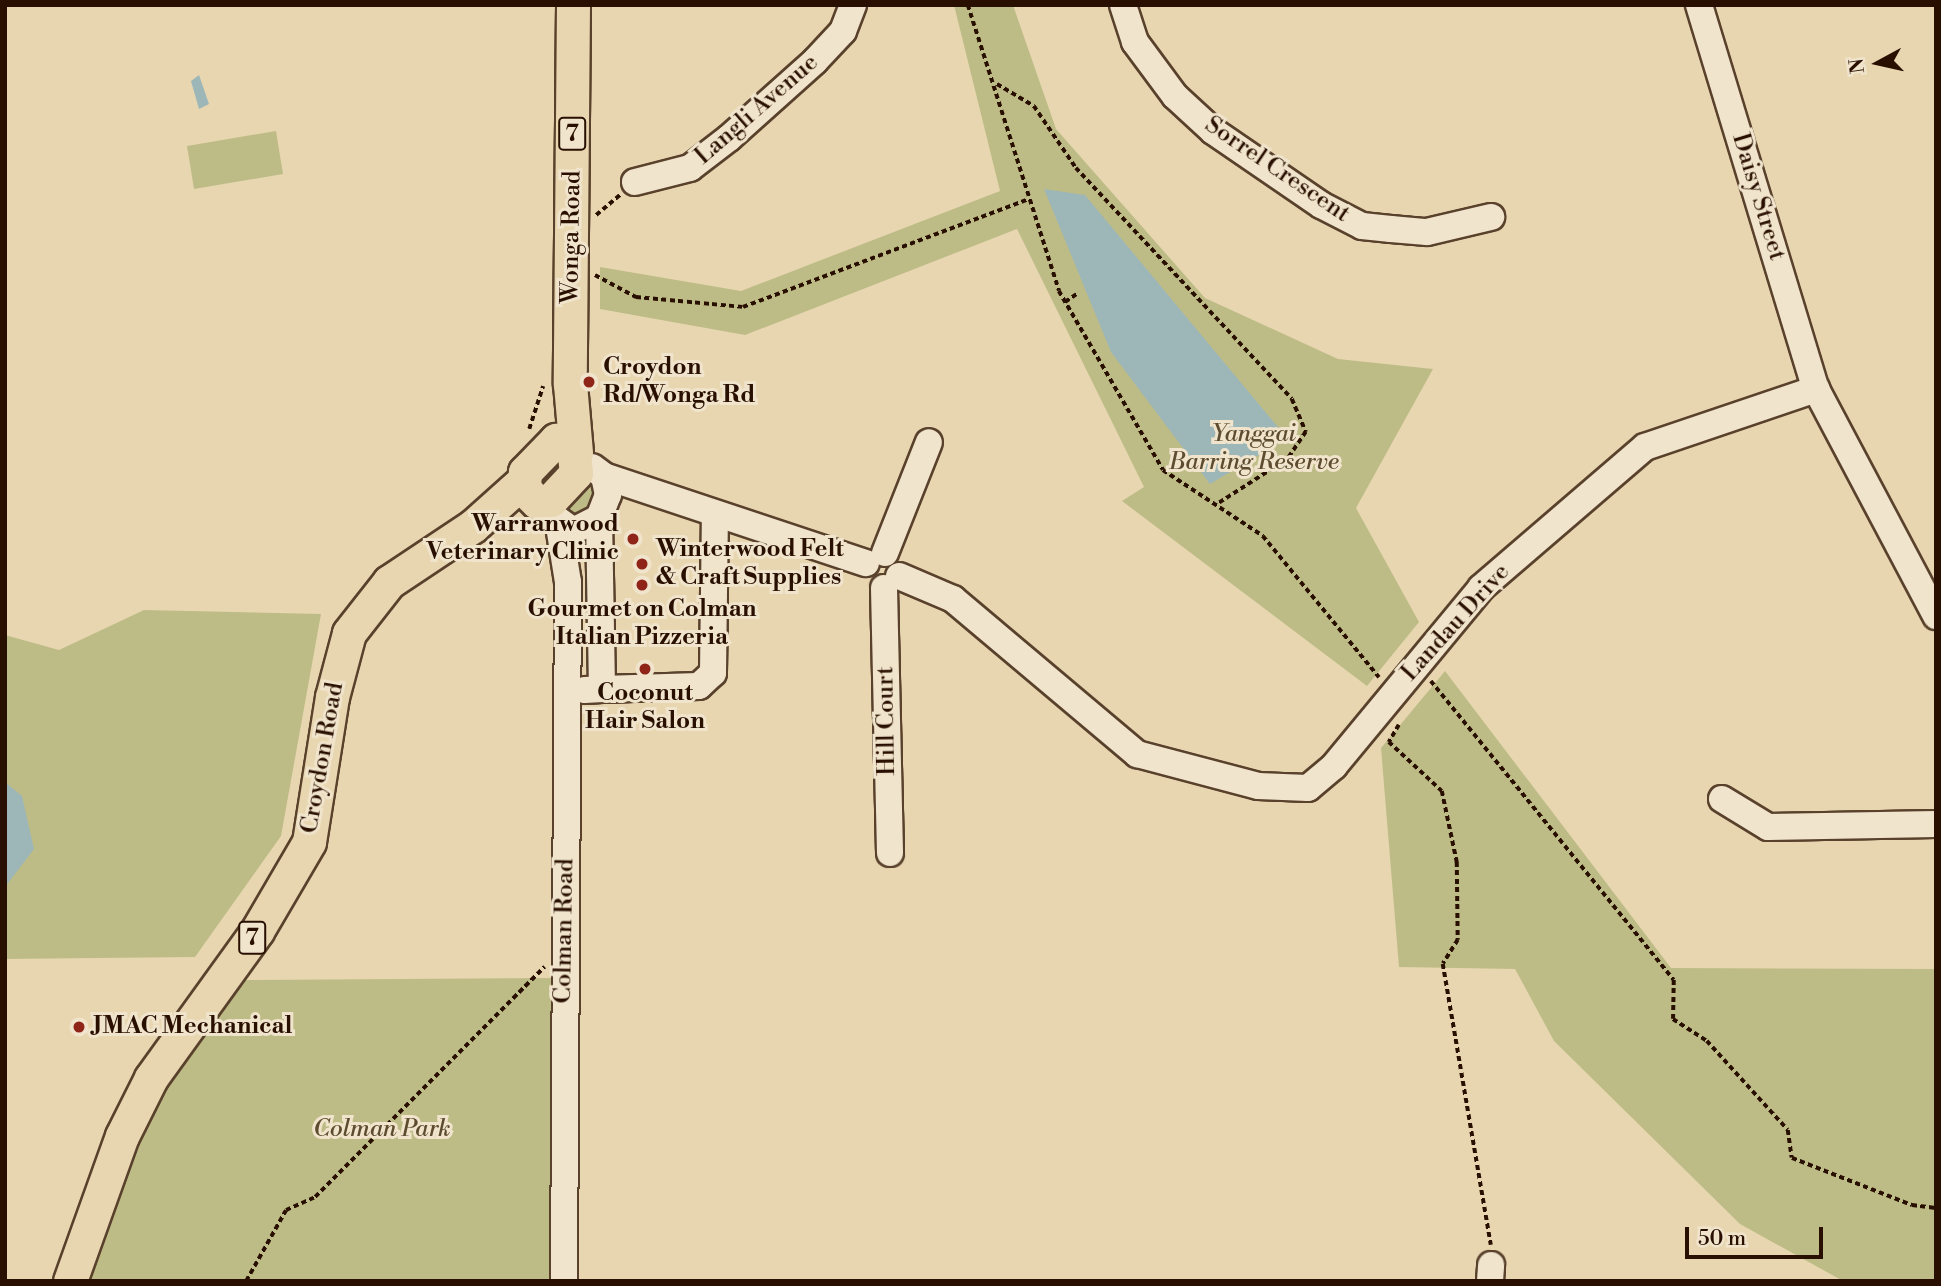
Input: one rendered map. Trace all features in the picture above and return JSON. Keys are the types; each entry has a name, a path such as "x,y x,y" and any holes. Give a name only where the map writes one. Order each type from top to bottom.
{"main road":[{"name":"Wonga Road","path":"567,453 558,379 571,272 573,5"},
{"name":"7","path":"567,453 572,481 541,503 530,463 567,453"},
{"name":"Croydon Road","path":"70,1281 122,1136 151,1077 257,931 309,842 332,697 349,634 389,582 473,526 541,503"}],"street":[{"name":"Langli Avenue","path":"635,182 690,168 729,138 815,61 843,31 853,5"},
{"name":"Sorrel Crescent","path":"1123,5 1135,42 1175,96 1213,131 1321,205 1362,226 1427,232 1490,217"},
{"name":"Daisy Street","path":"1699,5 1816,388"},
{"path":"1816,388 1936,616"},
{"name":"Landau Drive","path":"891,582 953,600 1137,754 1258,786 1308,788 1393,694 1481,588 1645,447 1816,388"},
{"path":"875,558 929,442"},
{"path":"567,453 653,498 715,517 898,564 891,582"},
{"path":"567,453 608,495 595,519 602,689"},
{"path":"541,503 595,519 653,498"},
{"name":"Colman Road","path":"541,503 568,582 564,1281"},
{"path":"569,690 699,686 713,673 715,517"},
{"name":"Colman Road","path":"568,582 595,519"},
{"name":"Hill Court","path":"890,853 891,582"},
{"path":"1722,799 1768,827 1936,824"}],"path":[{"path":"968,5 997,84 1026,200 1059,291 1163,470 1264,536 1393,694 1400,723 1389,743 1442,791 1457,862 1458,940 1443,964 1490,1222 1491,1273"},
{"path":"997,84 1034,106 1076,169 1292,399 1306,432 1289,459 1216,505"},
{"path":"572,235 635,182"},
{"path":"571,272 591,272 636,298 743,307 1026,200"},
{"path":"1065,302 1078,293"},
{"path":"558,379 567,453"},
{"path":"1417,663 1674,980 1673,1019 1707,1041 1788,1130 1792,1158 1912,1205 1936,1208"},
{"path":"246,1281 286,1210 315,1197 544,967"}],"green space":[{"name":"Yanggai Barring Reserve","path":"954,5 1013,5 1056,129 1205,298 1338,359 1433,369 1356,508 1419,622 1367,686 1122,501 1144,487 1017,229 745,335 600,309 600,267 741,291 1000,191"},
{"path":"276,131 283,174 194,189 187,146"},
{"path":"589,474 603,505 577,519 560,508"},
{"path":"144,610 321,614 281,836 195,957 5,959 5,635 59,650"},
{"path":"1445,671 1671,968 1936,969 1936,1281 1843,1281 1740,1224 1554,1041 1515,969 1399,967 1381,748"},
{"name":"Colman Park","path":"564,978 564,1281 87,1281 151,1078 238,980"}],"water":[{"path":"199,75 209,104 199,109 191,81"},
{"path":"1044,189 1085,195 1287,438 1210,484 1111,352"},
{"path":"5,782 22,796 34,849 5,887"}],"place":[{"name":"Croydon Rd/Wonga Rd","path":"589,382"},
{"name":"Warranwood Veterinary Clinic","path":"633,539"},
{"name":"Winterwood Felt & Craft Supplies","path":"642,564"},
{"name":"Gourmet on Colman Italian Pizzeria","path":"642,585"},
{"name":"Coconut Hair Salon","path":"645,669"},
{"name":"JMAC Mechanical","path":"79,1027"}]}
